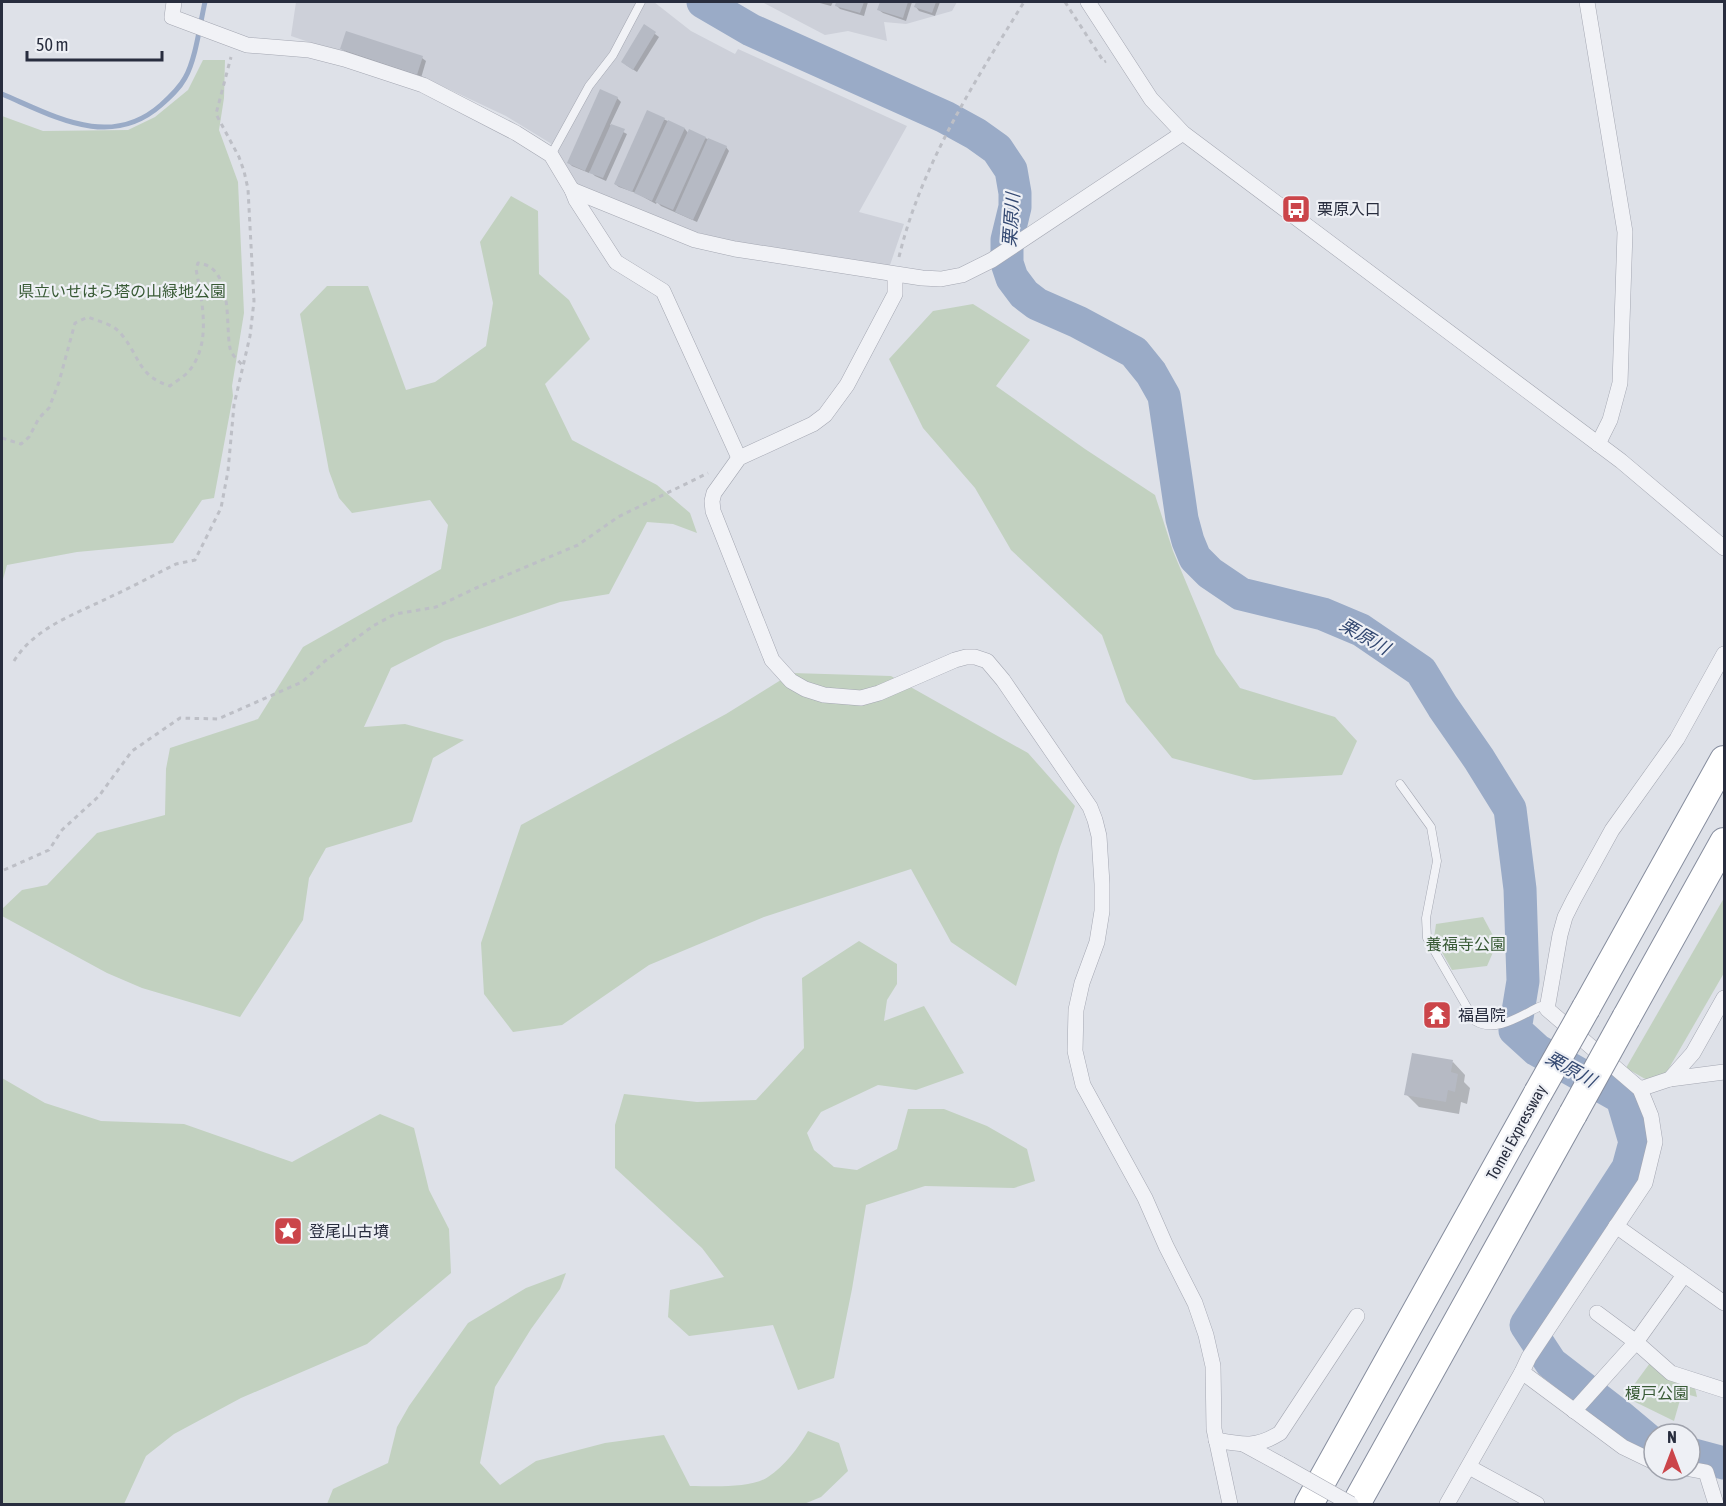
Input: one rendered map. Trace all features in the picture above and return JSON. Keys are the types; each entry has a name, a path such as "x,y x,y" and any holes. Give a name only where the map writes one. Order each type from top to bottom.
{"highway":[{"name":"Tomei Expressway","path":"1309,1504 1725,760"},
{"path":"1356,1504 1725,842"}],"street":[{"path":"174,2 172,17 247,45 309,50 344,59 423,86 516,133 551,155 573,189 576,200 616,262 663,291 739,458"},
{"path":"1088,2 1151,99 1184,133 1621,461 1725,548"},
{"path":"1587,2 1625,232 1620,383 1610,420 1598,444"},
{"path":"573,189 695,240 735,249 895,275 941,279 962,275 992,260 1184,133"},
{"path":"895,275 894,294 847,385 825,415 813,424 739,458 714,493 713,511 772,660 791,681 805,689 824,695 861,698 879,693 955,660 975,657 987,662 1003,680 1090,807 1100,846 1102,911 1097,942 1082,983 1076,1010 1076,1051 1083,1085 1145,1198 1199,1314 1213,1366 1214,1429 1230,1504"},
{"path":"1447,1504 1529,1356 1645,1183 1655,1142 1651,1116 1640,1089 1544,1008 1560,935 1565,917 1574,899 1612,830 1677,739 1725,654"},
{"path":"1670,1079 1693,1053 1725,998"},
{"path":"1640,1089 1670,1079 1725,1072"},
{"path":"1616,1226 1725,1303"},
{"path":"1578,1407 1636,1342 1684,1275"},
{"path":"1597,1312 1671,1373 1725,1390"},
{"path":"1216,1440 1245,1445 1264,1443 1280,1433 1357,1316"},
{"path":"1522,1372 1578,1407 1623,1448 1642,1457"},
{"path":"1245,1445 1352,1504"},
{"path":"1468,1467 1537,1504"},
{"path":"1702,1471 1706,1472 1716,1504"}],"lane":[{"path":"551,155 589,86 613,55 641,2"},
{"path":"1400,784 1431,827 1437,861 1426,918 1427,938 1475,1021 1483,1026 1502,1024 1544,1008"}],"path":[{"path":"895,275 904,235 932,164 960,111 1024,2"},
{"path":"14,661 31,641 62,619 176,564 195,560 221,508 228,471 234,405 250,336 254,301 248,189 239,157 216,114 229,38"},
{"path":"2,438 21,444 29,437 39,418 49,408 59,382 75,323 88,317 112,326 122,335 139,365 158,382 170,386 188,372 197,358 203,335 203,308 196,269 198,263 206,264 213,270 225,291 230,351 244,367"},
{"path":"4,870 49,850 62,830 99,796 132,752 180,718 218,719 302,682 325,661 373,626 395,614 436,607 578,545 618,517 709,473"}],"shaded area":[{"path":"296,2 654,2 691,31 735,54 738,49 907,126 859,212 904,224 889,268 730,241 688,230 588,190 578,184 569,173 558,152 550,143 506,116 425,78 407,75 291,36"},
{"path":"762,2 957,2 952,11 906,24 884,22 887,41 848,31 825,35"}],"green space":[{"name":"県立いせはら塔の山緑地公園","path":"203,60 225,60 224,98 219,130 238,182 244,313 232,386 233,396 214,498 202,500 173,543 77,552 7,565 2,583 2,116 43,131 128,130 155,117 188,90"},
{"path":"511,196 538,211 539,274 569,300 590,339 545,384 572,440 657,485 690,513 697,533 673,524 647,522 609,594 560,602 444,641 391,668 364,727 405,724 464,740 433,758 412,822 326,848 309,878 303,920 240,1017 142,988 107,973 2,916 2,909 22,890 47,885 97,833 165,815 166,769 170,748 258,719 303,647 441,569 448,525 430,500 352,513 339,498 329,471 300,314 327,286 368,286 406,390 435,382 486,346 493,303 480,242"},
{"path":"973,304 1030,340 996,386 1155,495 1173,551 1216,654 1240,688 1335,717 1357,741 1342,775 1254,780 1172,758 1126,702 1102,635 1011,550 975,488 923,428 889,359 933,311"},
{"path":"792,673 891,676 1028,753 1075,806 1016,986 951,942 911,869 764,917 649,965 562,1025 513,1032 484,994 481,943 521,825 726,714"},
{"path":"1724,898 1724,973 1665,1075 1647,1080 1626,1068"},
{"name":"養福寺公園","path":"1483,917 1497,943 1487,966 1452,970 1434,938 1436,924"},
{"path":"859,941 897,964 897,984 887,1000 884,1021 924,1006 964,1073 916,1090 878,1085 821,1112 807,1133 814,1150 834,1167 857,1170 897,1149 908,1109 944,1109 987,1126 1027,1149 1035,1181 1014,1188 925,1186 866,1205 834,1378 798,1390 773,1325 689,1336 668,1317 670,1290 724,1277 702,1248 615,1168 615,1125 624,1094 697,1102 756,1100 804,1048 802,978"},
{"path":"2,1078 45,1103 101,1121 184,1124 292,1162 380,1114 414,1128 429,1190 449,1229 451,1273 367,1344 241,1398 174,1434 146,1456 124,1504 2,1504"},
{"path":"566,1273 560,1289 531,1329 495,1387 480,1463 500,1485 536,1461 605,1443 664,1435 690,1486 730,1486 761,1481 785,1462 808,1431 839,1443 848,1471 821,1497 804,1504 327,1504 333,1489 388,1463 397,1427 409,1406 468,1323 526,1288"},
{"name":"榎戸公園","path":"1650,1363 1695,1388 1697,1397 1682,1393 1674,1421 1625,1397"}],"building":[{"path":"836,2 864,2 860,13 835,6"},
{"path":"880,2 908,2 903,18 877,10"},
{"path":"916,2 936,2 932,13 914,7"},
{"path":"644,24 656,32 633,70 621,62"},
{"path":"346,31 423,56 417,75 340,49"},
{"path":"600,89 618,97 585,171 567,163"},
{"path":"647,110 665,118 632,192 614,184"},
{"path":"668,120 685,128 652,201 634,193"},
{"path":"611,124 625,129 603,178 589,173"},
{"path":"689,129 706,137 673,210 655,202"},
{"path":"708,138 727,146 693,220 675,212"},
{"path":"1412,1053 1453,1060 1451,1072 1458,1074 1455,1092 1448,1090 1446,1102 1404,1095"}],"waterway":[{"path":"2,94 82,125 102,127 122,125 142,118 168,99 185,78 195,51 205,2"},
{"name":"栗原川","path":"703,2 751,30 945,117 997,149 1011,170 1015,193 1015,207 1007,240 1007,263 1012,278 1024,294 1037,304 1078,322 1134,352 1151,373 1164,396 1182,519 1195,558 1210,573 1241,594 1323,614 1361,630 1421,671 1479,759 1510,809 1520,889 1523,981 1515,1030 1537,1050 1622,1098 1635,1142 1628,1168 1526,1325 1551,1363 1642,1435"},
{"name":"栗原川","path":"1702,1457 1724,1463"}],"place":[{"name":"栗原入口","path":"1296,209"},
{"name":"福昌院","path":"1437,1015"},
{"name":"登尾山古墳","path":"288,1231"}]}
